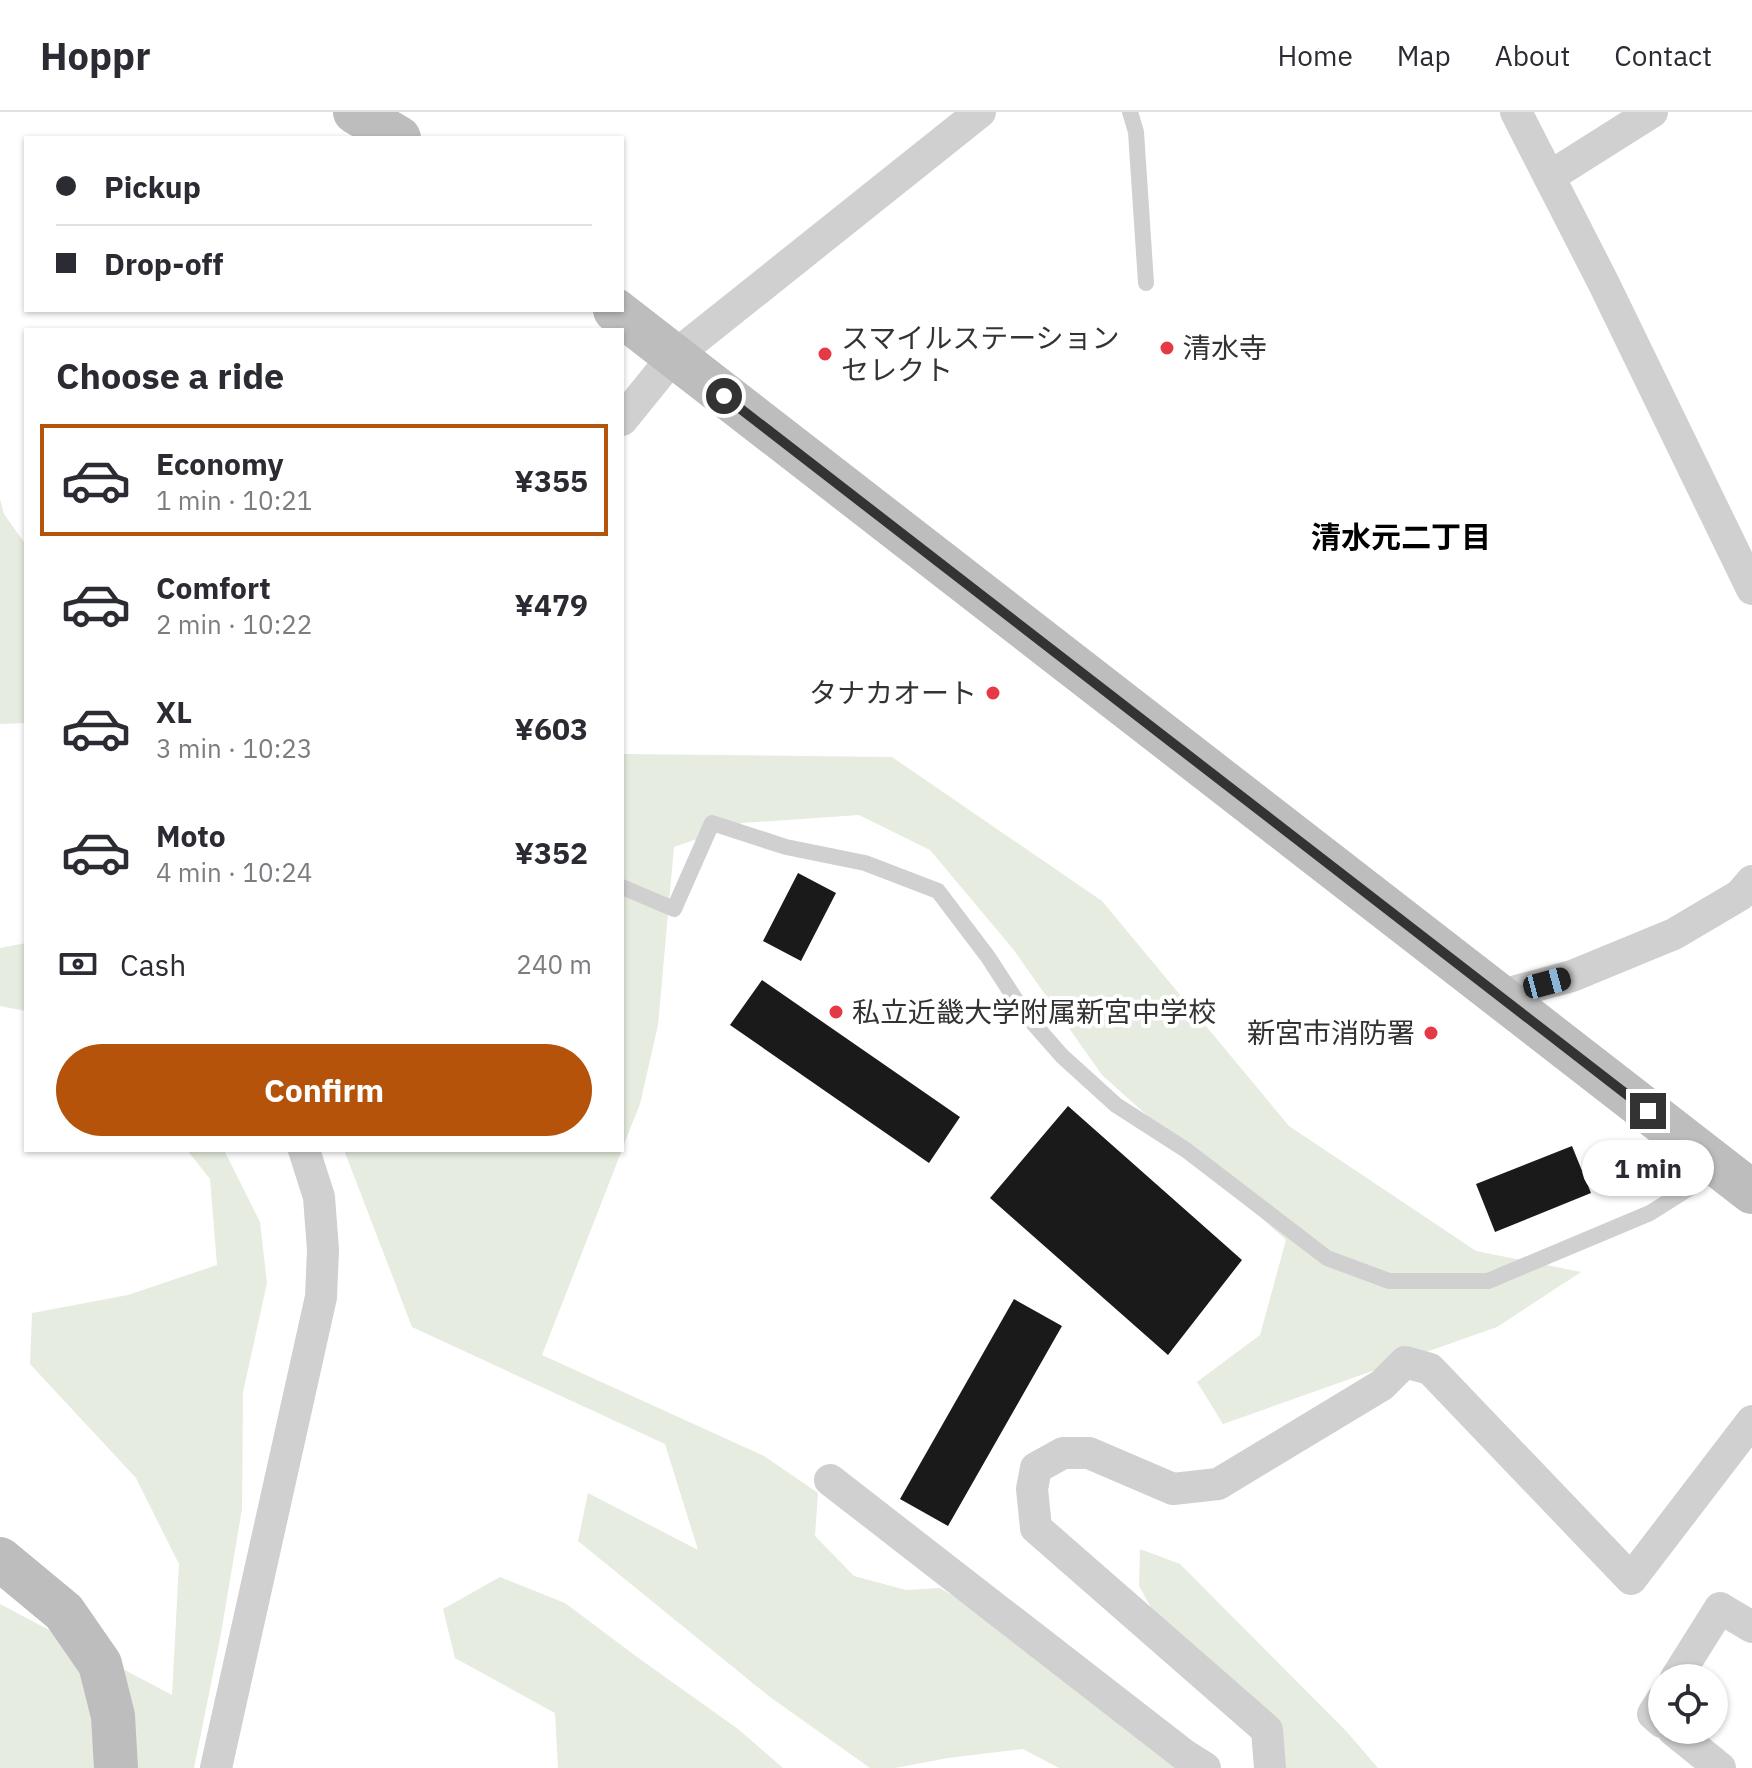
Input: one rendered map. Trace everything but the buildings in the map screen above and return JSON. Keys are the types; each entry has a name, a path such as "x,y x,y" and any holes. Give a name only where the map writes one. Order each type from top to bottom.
{"street":[{"path":"355,112 396,136"},
{"path":"624,418 673,357 980,112"},
{"path":"1516,112 1611,298 1752,589"},
{"path":"1549,177 1652,112"},
{"path":"617,312 1736,1180"},
{"path":"1498,996 1572,976 1674,934 1740,895 1752,881"},
{"path":"223,1765 321,1297 323,1250 319,1197 305,1152"},
{"path":"1270,1768 1267,1730 1036,1528 1032,1489 1036,1468 1063,1453 1089,1453 1173,1489 1218,1484 1382,1385 1405,1362 1430,1369 1631,1579 1752,1421"},
{"path":"830,1480 1170,1745 1205,1768"},
{"path":"0,1559 64,1612 100,1664 113,1716 116,1768"},
{"path":"1685,1664 1720,1608 1752,1627"},
{"path":"1690,1744 1720,1768"}],"lane":[{"path":"1130,112 1136,132 1146,283"},
{"path":"624,888 674,909 712,823 786,847 865,863 938,891 988,957 1025,1014 1062,1056 1116,1105 1186,1150 1327,1258 1389,1281 1488,1281 1736,1180"}],"shaded area":[{"path":"0,499 4,514 24,542 24,723 0,724"},
{"path":"624,754 892,757 1102,901 1289,1126 1476,1251 1581,1272 1497,1327 1223,1424 1197,1382 1260,1335 1286,1240 1102,1075 1013,949 930,850 859,815 742,823 674,847 658,1025 640,1104 624,1144"},
{"path":"24,943 24,1011 0,1006 0,948"},
{"path":"189,1152 225,1152 260,1222 267,1283 243,1392 242,1509 194,1768 0,1768 0,1604 172,1695 179,1564 136,1478 30,1364 32,1313 128,1295 217,1265 210,1179"},
{"path":"345,1152 621,1152 542,1355 764,1456 818,1493 815,1536 854,1576 906,1590 940,1588 997,1623 1178,1768 1059,1768 1023,1749 895,1768 870,1768 770,1697 578,1541 588,1493 698,1550 665,1444 412,1327"},
{"path":"1140,1549 1180,1564 1347,1732 1378,1768 1285,1768 1282,1725 1157,1618 1139,1586"},
{"path":"500,1577 565,1603 738,1729 783,1768 558,1768 555,1713 455,1658 443,1609"}],"place":[{"name":"清水寺","path":"1167,348"},
{"name":"スマイルステーション セレクト","path":"825,354"},
{"name":"タナカオート","path":"993,693"},
{"name":"私立近畿大学附属新宮中学校","path":"836,1012"},
{"name":"新宮市消防署","path":"1431,1033"}],"district":[{"name":"清水元二丁目","path":"1401,538"}],"route":[{"path":"724,396 1648,1111"}]}
